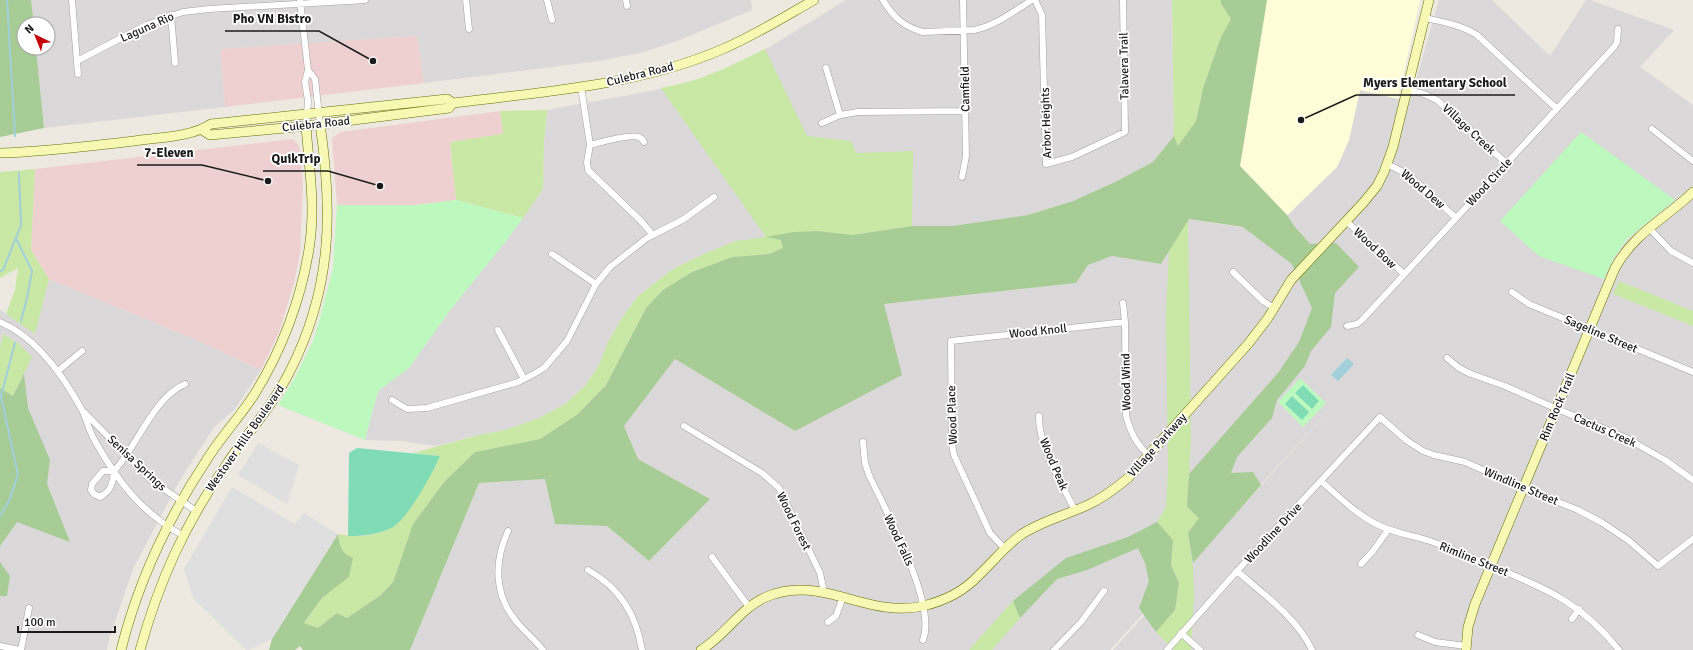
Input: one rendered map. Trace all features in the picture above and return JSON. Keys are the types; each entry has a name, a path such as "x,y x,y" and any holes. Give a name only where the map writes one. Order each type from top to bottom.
{"main road":[{"name":"Culebra Road","path":"0,153 61,149 172,136 202,130 211,124 447,99 453,103 581,86 626,78 666,68 722,50 773,24 814,0"},
{"name":"Village Parkway","path":"705,649 749,607 766,597 784,591 802,589 824,592 870,605 888,608 913,608 947,598 978,577 1004,548 1023,534 1036,526 1096,501 1116,488 1148,455 1252,339 1274,308 1291,280 1370,195 1376,186 1387,164 1393,147 1430,0"},
{"name":"Culebra Road","path":"202,130 210,135 306,126 449,108 453,103"},
{"name":"Westover Hills Boulevard","path":"140,650 159,588 182,535 196,510 226,464 274,401 302,346 318,300 327,251 328,201 326,168 320,124"},
{"name":"Westover Hills Boulevard","path":"121,650 135,600 167,526 206,460 254,395 277,353 290,320 301,285 309,249 313,201 306,126"},
{"name":"Rim Rock Trail","path":"1466,648 1471,618 1491,566 1610,280 1620,260 1634,240 1693,192"},
{"path":"313,201 328,201"}],"street":[{"path":"72,0 78,74"},
{"name":"Laguna Rio","path":"77,61 135,31 182,12 300,2 365,0"},
{"path":"466,0 469,29"},
{"path":"547,0 552,20"},
{"path":"883,0 892,14 900,22 915,30 923,32 982,29 1034,0"},
{"name":"Camfield","path":"962,177 966,156 963,0"},
{"name":"Arbor Heights","path":"1034,0 1042,15 1046,164 1072,157 1125,132"},
{"name":"Talavera Trail","path":"1123,0 1125,132"},
{"path":"300,2 308,70 305,82 308,101 306,126"},
{"path":"171,16 175,63"},
{"path":"1425,18 1456,25 1477,35 1557,109"},
{"name":"Wood Circle","path":"1347,326 1357,324 1362,320 1614,47 1618,38 1618,28"},
{"path":"826,68 840,115"},
{"path":"308,70 314,80 320,124"},
{"path":"581,86 590,145 587,162 588,170 631,210 653,235"},
{"name":"Village Creek","path":"1407,90 1424,94 1438,100 1506,163"},
{"path":"822,123 840,115 858,112 965,111"},
{"path":"1652,129 1693,161"},
{"path":"590,145 610,139 639,137 644,142"},
{"name":"Wood Dew","path":"1387,164 1409,175 1456,218"},
{"path":"392,400 407,409 427,408 483,393 524,379 544,368 567,341 596,284 610,267 653,235 684,218 714,197"},
{"name":"Wood Bow","path":"1346,221 1404,274"},
{"path":"1649,228 1671,251 1693,263"},
{"path":"552,254 596,284"},
{"path":"1233,272 1264,301 1274,308"},
{"name":"Sageline Street","path":"1512,292 1529,304 1693,372"},
{"name":"Wood Wind","path":"1123,303 1125,322 1126,415 1128,427 1134,438 1148,455"},
{"name":"Senisa Springs","path":"0,322 34,345 58,371 82,411 94,440 129,492 152,516 182,535"},
{"name":"Wood Knoll","path":"951,341 1125,322"},
{"path":"498,330 524,379"},
{"name":"Wood Place","path":"951,341 952,444 954,455 990,533 1004,548"},
{"path":"58,371 82,351"},
{"name":"Cactus Creek","path":"1447,358 1465,371 1506,386 1556,409 1626,438 1659,457 1693,480"},
{"path":"114,471 127,456 148,422 168,394 177,387 185,384"},
{"name":"Senisa Springs","path":"82,411 151,480 181,502 196,510"},
{"name":"Wood Peak","path":"1039,416 1040,434 1044,447 1074,511"},
{"name":"Windline Street","path":"1380,417 1406,440 1423,451 1465,462 1578,510 1601,522 1628,540 1658,566 1693,539"},
{"name":"Woodline Drive","path":"1167,650 1181,632 1380,417"},
{"name":"Wood Forest","path":"684,426 762,473 775,484 785,499 820,573 824,592"},
{"name":"Wood Falls","path":"863,442 865,463 869,475 915,574 927,623 923,640"},
{"name":"Senisa Springs","path":"103,471 114,471 113,483 105,494 100,497 94,494 91,490 92,484 103,471"},
{"name":"Rimline Street","path":"1321,481 1362,515 1388,530 1429,541 1552,592 1579,609 1605,634 1618,650"},
{"path":"1361,564 1373,551 1388,530"},
{"path":"508,531 501,547 498,563 498,580 502,597 514,619 543,650"},
{"path":"712,558 749,607"},
{"path":"588,570 605,581 626,603 637,625 642,650"},
{"path":"1237,571 1288,617 1303,634 1312,650"},
{"path":"1054,650 1081,622 1104,591"},
{"path":"828,622 836,616 843,597"},
{"path":"0,646 20,650 29,608"},
{"path":"1572,619 1579,609"},
{"path":"1181,632 1200,650"},
{"path":"1418,635 1439,643 1466,648"}],"shaded area":[{"path":"31,0 751,0 752,10 677,41 640,53 599,61 424,83 417,36 220,49 225,107 44,128 37,56 56,56 56,16 33,16"},
{"path":"846,0 1172,0 1174,136 1153,162 1115,182 1073,201 1028,215 952,226 912,226 736,241 706,253 673,269 638,296 622,318 608,342 598,367 585,386 564,405 539,418 505,430 436,446 402,441 365,440 378,391 409,368 451,309 506,241 543,189 544,143 547,110 683,85 721,71 761,52"},
{"path":"1267,0 1420,0 1398,99 1360,90 1349,140 1337,167 1287,215 1240,166"},
{"path":"1439,0 1492,0 1550,56 1586,0 1590,0 1674,30 1640,67 1693,105 1693,650 1113,650 1348,389 1110,650 410,650 479,483 545,479 555,524 607,526 649,561 710,499 638,459 624,426 675,359 795,431 884,304 1076,283 1088,265 1112,256 1161,264 1188,219 1271,232 1337,167 1349,140 1360,90 1410,101","holes":["1500,221 1639,228 1619,249 1603,279"]},
{"path":"417,36 424,83 225,107 220,49"},
{"path":"500,111 503,134 450,142 456,200 416,205 337,205 332,138 341,132"},
{"path":"292,139 299,145 303,185 300,252 294,284 279,332 261,370 201,342 49,279 31,250 35,169"},
{"path":"49,279 201,342 261,370 234,410 215,426 180,480 133,569 109,639 107,650 0,650 0,310 35,333"},
{"path":"258,443 299,465 287,504 238,475"},
{"path":"232,487 295,524 304,513 338,534 272,639 249,650 246,650 193,598 184,569"}],"green space":[{"path":"0,0 31,0 33,16 16,16 16,56 37,56 44,128 0,137"},
{"path":"1172,0 1221,0 1221,4 1231,19 1221,37 1203,88 1196,121 1178,146 1174,136"},
{"path":"1221,0 1267,0 1240,166 1287,215 1294,226 1310,244 1336,243 1359,267 1335,293 1331,327 1311,351 1305,366 1277,400 1272,418 1237,457 1231,473 1253,472 1261,485 1193,563 1188,533 1199,518 1187,507 1189,474 1278,373 1299,342 1312,308 1292,264 1243,227 1189,219 1161,264 1112,256 1088,265 1076,283 884,304 902,375 795,431 675,359 624,426 638,459 710,499 649,561 607,526 555,524 545,479 479,483 410,650 303,650 300,646 295,650 269,650 272,639 338,534 340,545 344,552 349,557 353,558 349,577 322,598 304,623 318,628 337,613 347,618 381,595 393,582 413,524 444,482 475,452 540,439 578,414 606,385 646,308 663,290 692,272 732,257 769,254 783,248 781,240 766,237 794,232 818,231 852,235 912,226 952,226 1028,215 1073,201 1115,182 1153,162 1174,136 1178,146 1196,121 1203,88 1221,37 1231,19 1221,4"},
{"path":"765,49 807,136 851,141 856,153 913,151 912,226 852,235 818,231 768,237 781,240 784,248 769,254 732,257 692,272 663,290 646,308 606,385 578,414 540,439 475,452 444,482 413,524 393,582 381,595 347,618 337,613 318,628 304,624 322,598 349,577 348,557 341,546 338,534 362,536 377,534 391,528 398,523 421,491 440,456 413,453 479,435 505,430 539,418 564,405 585,386 598,367 608,342 622,318 638,296 673,269 706,253 736,241 766,237 661,88 702,78"},
{"path":"547,110 544,143 543,189 523,218 456,200 450,142 503,134 500,111"},
{"path":"1581,132 1675,200 1627,239 1613,259 1604,279 1539,256 1500,221"},
{"path":"35,169 31,250 49,279 35,334 6,314 15,290 18,268 0,278 0,172"},
{"path":"456,200 523,218 451,309 409,368 378,391 365,440 278,405 294,379 313,341 320,318 333,268 337,205 416,205"},
{"path":"1188,219 1191,440 1187,507 1199,518 1188,533 1193,567 1194,596 1191,650 1174,650 1156,632 1175,610 1179,583 1171,565 1173,540 1157,522 1166,507 1168,470 1166,317 1169,251"},
{"path":"1619,281 1693,311 1693,326 1613,294"},
{"path":"3,334 18,343 32,357 13,396 0,388 0,347"},
{"path":"24,374 28,408 50,460 47,484 70,542 17,522 0,546 0,388 13,396"},
{"path":"1300,378 1326,403 1303,427 1278,402"},
{"path":"1303,385 1319,401 1312,409 1295,393"},
{"path":"1292,396 1309,412 1302,420 1285,404"},
{"path":"357,448 440,456 420,494 399,522 387,530 365,535 348,536 349,453"},
{"path":"1157,522 1173,540 1171,565 1179,583 1175,610 1156,632 1139,608 1149,581 1145,563 1138,548 1087,570 1057,579 1020,618 1013,601 1066,558 1128,537"},
{"path":"0,562 10,576 7,596 0,596"},
{"path":"1013,601 1020,618 992,650 969,650"}],"water":[{"path":"1347,358 1354,364 1338,381 1331,375"}],"waterway":[{"path":"7,0 15,136"},
{"path":"0,271 3,270 21,225 19,173"},
{"path":"16,238 32,271 21,321"},
{"path":"0,516 9,501 18,475 1,396 15,343"}],"place":[{"name":"Pho VN Bistro","path":"373,61"},
{"name":"Myers Elementary School","path":"1301,120"},
{"name":"7-Eleven","path":"268,181"},
{"name":"QuikTrip","path":"380,186"}]}
